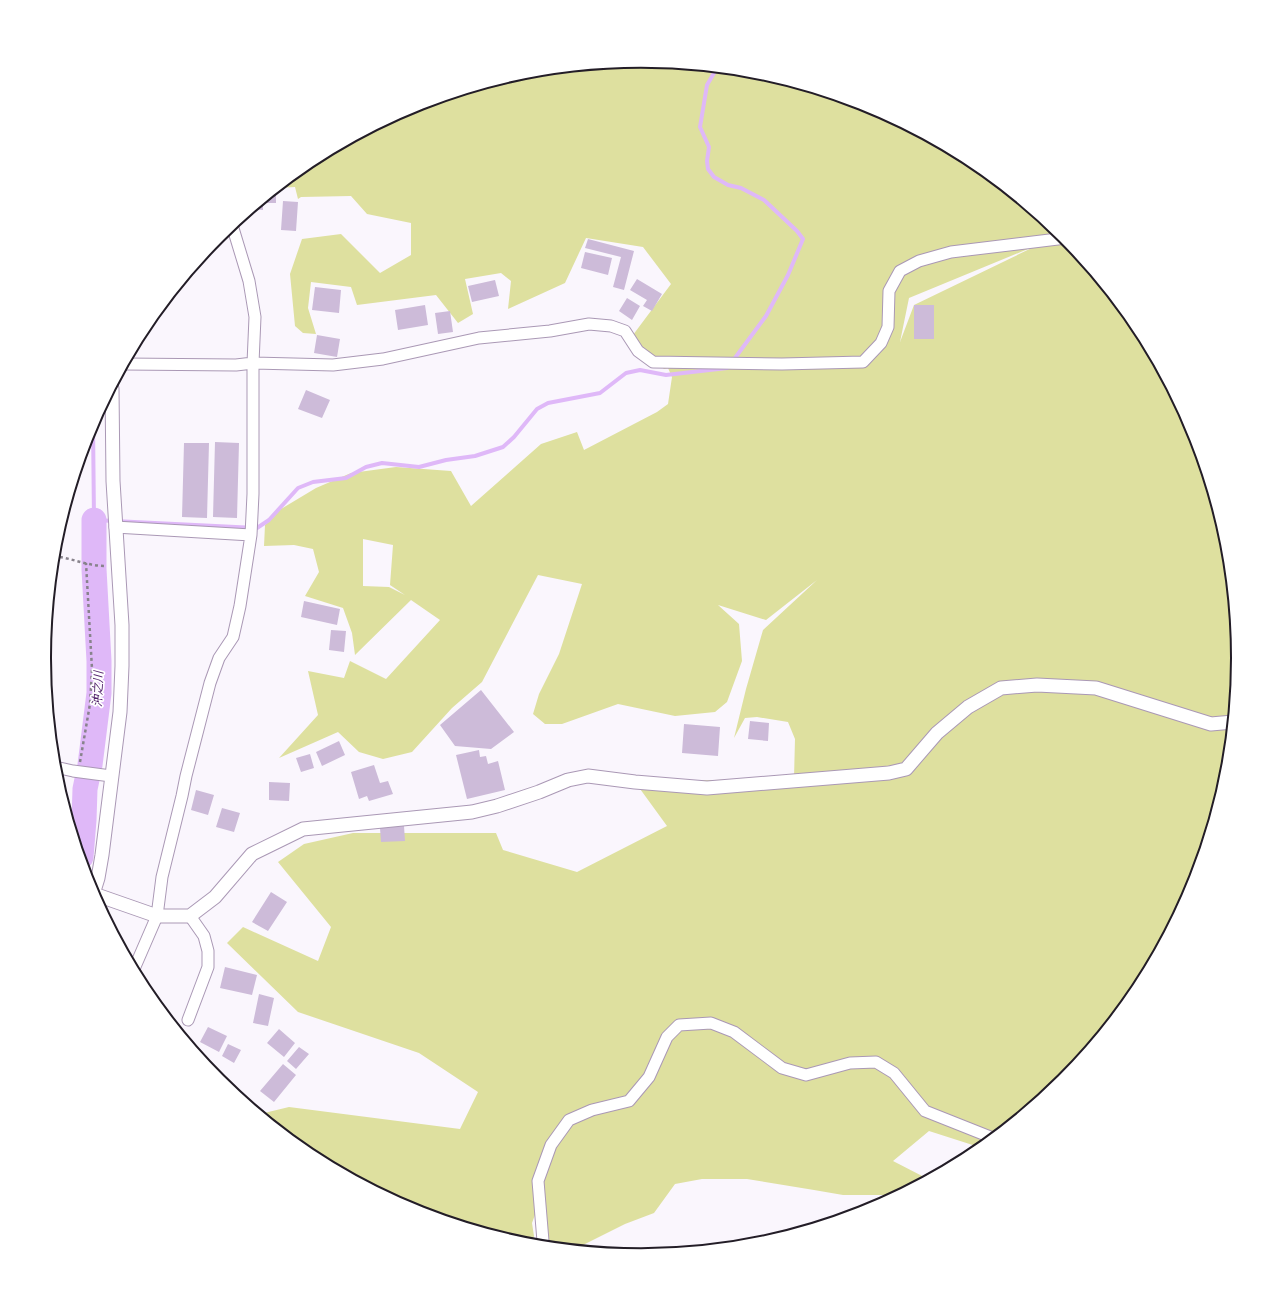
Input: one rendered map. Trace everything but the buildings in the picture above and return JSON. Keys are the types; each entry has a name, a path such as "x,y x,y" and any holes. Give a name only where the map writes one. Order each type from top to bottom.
{"street":[{"path":"137,963 157,916 162,877 208,691 219,658 233,637 240,606 251,535 253,494 253,363 255,317 249,281 234,231"},
{"path":"129,364 228,365 253,363 333,365 383,359 479,338 550,331 589,324 611,326 625,331 638,351 653,362 782,364 862,362 881,343 888,327 889,291 900,271 919,261 951,252 1058,239"},
{"path":"96,884 102,855 120,712 122,666 122,625 115,528 112,397"},
{"path":"115,528 251,535"},
{"path":"102,897 157,916 190,916 215,897 252,854 303,829 472,812 497,806 539,792 568,780 588,776 635,782 707,788 889,773 906,769 937,733 968,707 1002,688 1037,686 1096,688 1211,724 1228,722"},
{"path":"61,768 111,776"},
{"path":"188,1020 208,967 208,951 204,936 190,916"},
{"path":"543,1240 538,1181 551,1145 569,1120 592,1110 629,1101 649,1077 667,1037 679,1025 711,1023 734,1032 782,1068 806,1075 850,1063 876,1062 894,1073 925,1111 988,1136"}],"path":[{"path":"60,557 100,566 118,566"},
{"path":"78,772 90,704 92,669 86,563"}],"green space":[{"path":"642,68 680,69 757,79 831,99 867,112 903,128 970,167 1031,214 1059,240 1110,299 1132,330 1153,363 1187,432 1201,468 1221,543 1231,619 1232,658 1231,697 1221,773 1201,848 1187,884 1153,953 1132,986 1110,1017 1059,1076 1031,1102 975,1146 929,1131 893,1161 923,1177 887,1195 843,1195 747,1179 702,1179 675,1184 654,1213 625,1224 583,1245 544,1240 540,1201 532,1223 533,1238 489,1228 416,1204 380,1188 313,1149 265,1113 289,1107 460,1129 478,1092 419,1053 298,1012 227,943 243,927 318,961 331,927 278,862 304,844 353,833 496,833 503,850 577,872 667,826 635,782 794,778 795,739 788,722 757,717 745,718 734,738 763,630 817,580 766,620 718,605 739,624 742,661 727,702 715,712 675,716 618,704 562,724 545,724 533,714 539,694 559,654 582,584 538,575 482,682 452,708 412,752 383,759 359,752 338,732 279,758 318,715 308,671 344,678 350,661 386,679 440,620 411,600 355,655 352,633 343,608 305,596 319,572 313,549 294,545 264,546 265,525 281,509 316,488 351,473 396,467 451,471 471,506 541,444 577,432 584,450 657,412 668,404 672,377 668,368 664,369 630,339 671,284 643,247 586,238 565,283 508,309 511,281 501,273 465,279 473,314 458,323 436,295 357,305 351,287 311,282 308,308 316,334 303,333 295,326 290,274 302,239 341,234 380,273 411,255 411,223 367,214 351,196 301,197 298,199 295,187 285,188 313,167 380,128 416,112 452,99 526,79 603,69","holes":["1040,244 914,305 900,342 909,298","363,539 393,545 390,585 405,595 389,587 363,586"]}],"waterway":[{"path":"714,73 707,85 700,127 709,147 707,161 708,169 714,177 728,185 741,188 764,200 797,231 803,239 788,275 766,316 732,362"},
{"path":"93,439 94,520 257,528 269,520 298,488 313,482 346,478 366,467 382,463 419,467 446,460 475,456 503,447 514,437 537,409 548,403 600,393 626,373 640,370 666,375 728,367"},
{"name":"沖之川","path":"82,847 85,789 90,765 99,693 99,661 94,569 94,520"}]}
